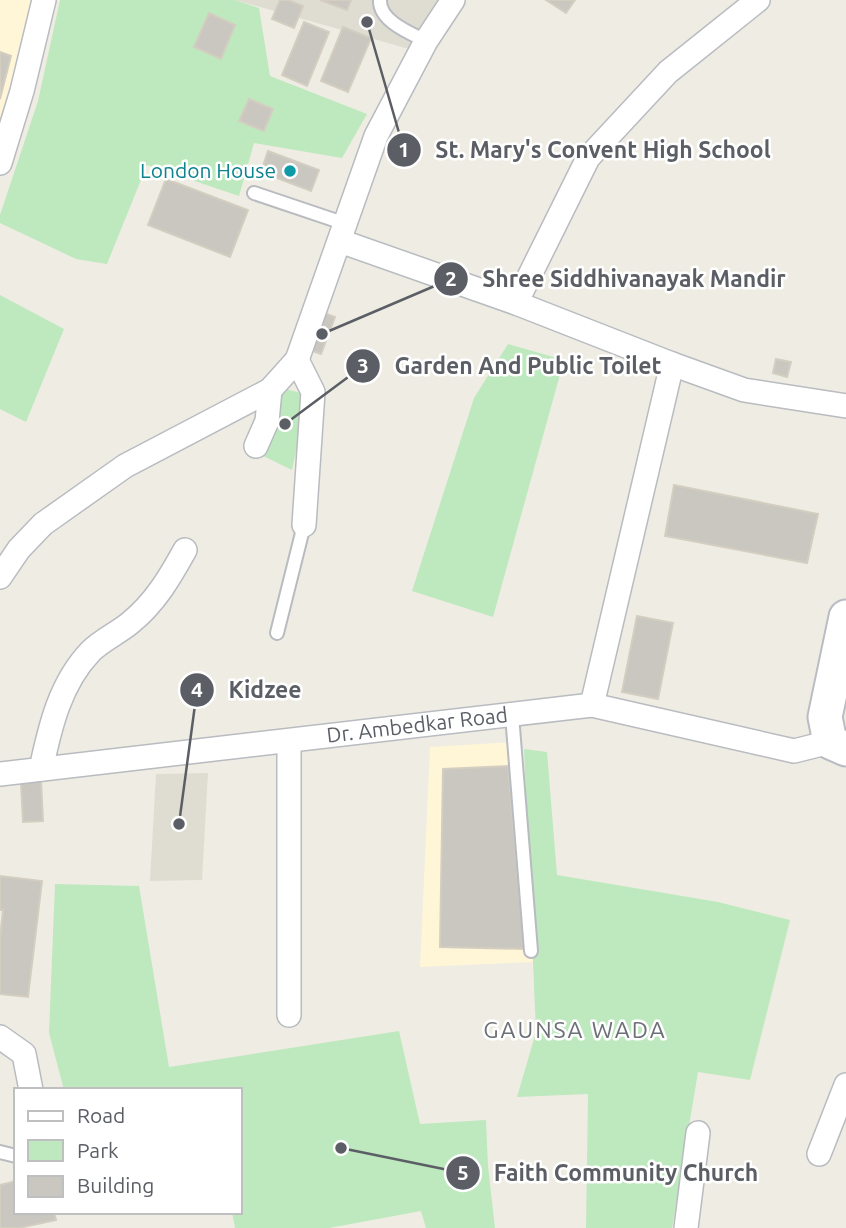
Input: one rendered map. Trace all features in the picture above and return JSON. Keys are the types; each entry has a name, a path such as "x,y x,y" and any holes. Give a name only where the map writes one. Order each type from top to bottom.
{"main road":[{"path":"838,746 825,717 846,617"}],"street":[{"path":"0,163 22,91 44,0"},
{"path":"0,577 19,549 43,524 125,466 270,390 296,360 376,136 426,41 453,0"},
{"path":"516,303 589,158 668,72 758,0"},
{"path":"343,233 516,303 744,390 846,406"},
{"path":"296,360 313,392 304,525"},
{"path":"592,705 672,364"},
{"path":"256,446 267,421 270,390"},
{"path":"41,769 52,719 69,681 91,652 118,629 129,624 162,591 185,550"},
{"name":"Dr. Ambedkar Road","path":"0,774 592,705 794,751 838,746"},
{"path":"289,741 289,1015"},
{"path":"0,1037 24,1054 31,1088"},
{"path":"820,1154 846,1085"},
{"path":"686,1228 698,1133"}],"lane":[{"path":"380,0 380,6 388,19 426,41"},
{"path":"254,192 343,233"},
{"path":"276,634 304,525"},
{"path":"512,715 531,951"}],"shaded area":[{"path":"0,0 33,0 0,130"},
{"path":"235,0 440,0 409,49"},
{"path":"513,742 533,962 420,967 430,747"},
{"path":"208,773 202,880 150,881 156,774"}],"green space":[{"path":"60,0 235,0 259,8 270,76 367,114 342,158 254,143 239,196 147,165 107,264 76,259 0,223 0,215 38,101"},
{"path":"0,295 64,329 26,422 0,409"},
{"path":"508,344 564,360 493,617 412,591 474,398"},
{"path":"282,388 308,395 292,470 257,453"},
{"path":"524,749 547,752 557,875 718,902 790,920 750,1080 698,1072 672,1228 586,1228 588,1094 517,1097 536,1032"},
{"path":"55,884 139,886 169,1067 399,1031 420,1124 486,1120 495,1228 426,1228 421,1211 329,1228 235,1228 232,1214 242,1214 242,1088 63,1088 49,1033"}],"building":[{"path":"280,0 303,6 294,28 272,19"},
{"path":"320,0 351,0 347,10"},
{"path":"546,0 575,0 566,13"},
{"path":"209,13 235,25 221,59 194,47"},
{"path":"304,22 329,32 307,86 282,75"},
{"path":"343,27 371,38 348,92 321,81"},
{"path":"0,52 11,56 0,99"},
{"path":"249,99 273,109 264,131 239,121"},
{"name":"London House","path":"268,151 319,170 311,191 261,172"},
{"path":"166,179 248,210 230,257 148,225"},
{"path":"324,313 335,317 321,354 309,350"},
{"path":"776,359 791,362 787,377 773,373"},
{"path":"674,485 818,514 807,563 665,536"},
{"path":"637,616 673,623 658,699 622,692"},
{"path":"508,766 524,949 440,947 443,769"},
{"path":"41,781 43,821 23,822 21,783"},
{"path":"0,876 42,881 28,997 0,994 3,910 0,910"},
{"path":"14,1182 14,1214 54,1214 56,1220 19,1228 0,1228 0,1185"}],"place":[{"name":"St. Mary's Convent High School","path":"367,22"},
{"name":"London House","path":"290,171"},
{"name":"Shree Siddhivanayak Mandir","path":"322,334"},
{"name":"Garden And Public Toilet","path":"285,424"},
{"name":"Kidzee","path":"179,824"},
{"name":"Faith Community Church","path":"341,1148"}],"district":[{"name":"GAUNSA WADA","path":"575,1030"}]}
